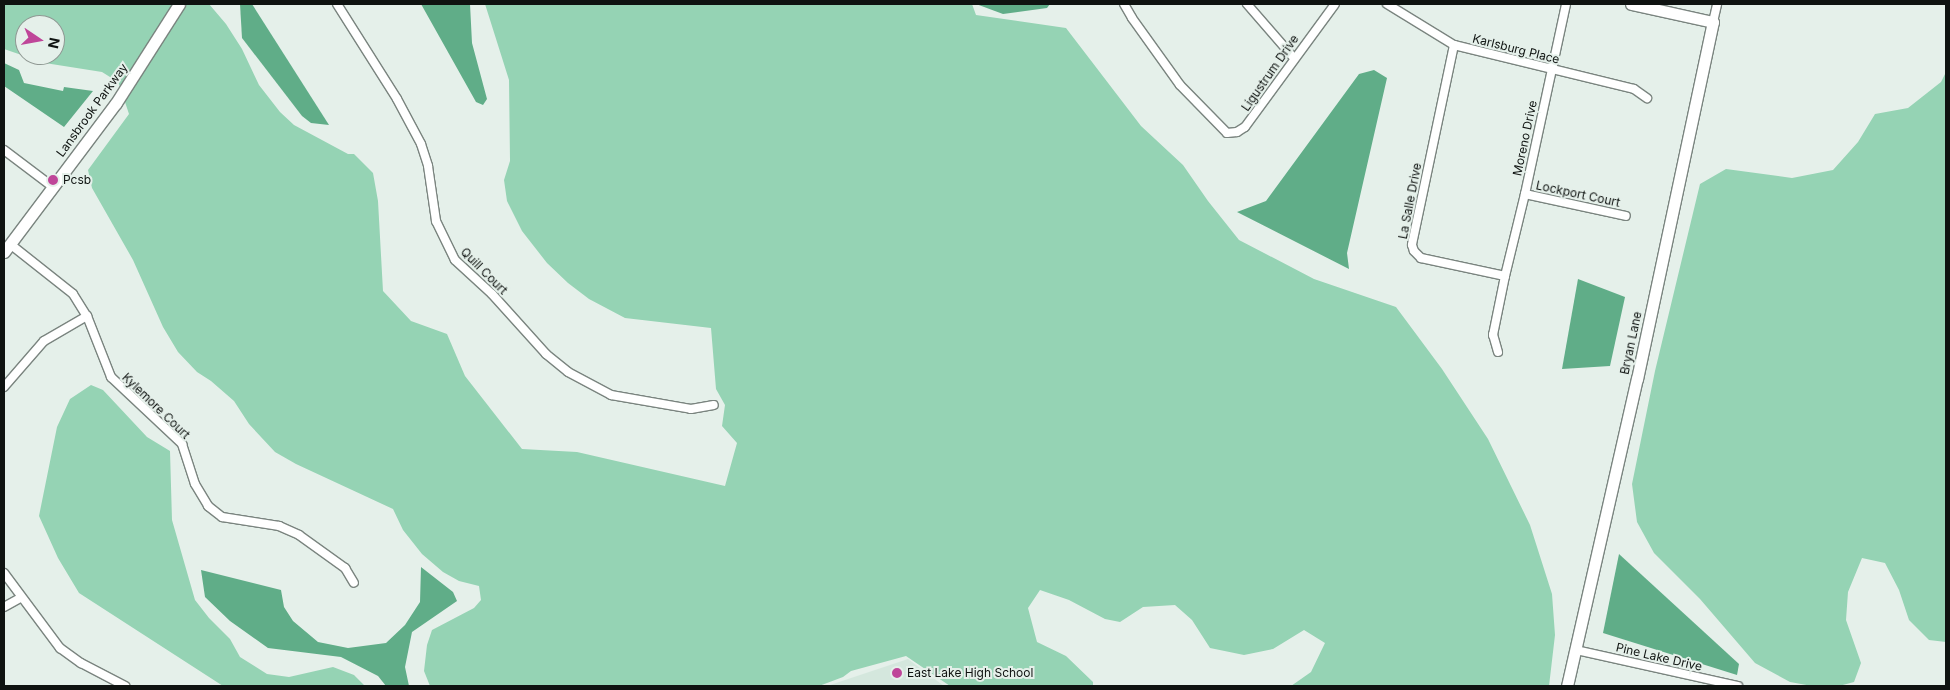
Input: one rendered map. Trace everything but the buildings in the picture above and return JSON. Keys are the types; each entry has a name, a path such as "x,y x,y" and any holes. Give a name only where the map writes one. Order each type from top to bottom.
{"street":[{"name":"Lansbrook Parkway","path":"7,248 116,103 179,4"},
{"name":"Quill Court","path":"336,4 398,99 421,144 428,166 436,221 455,260 492,294 546,354 568,372 611,395 691,409 714,405"},
{"name":"Ligustrum Drive","path":"1124,4 1180,85 1227,133 1237,132 1245,127 1335,4"},
{"path":"1247,4 1294,58"},
{"name":"Karlsburg Place","path":"1387,4 1454,44 1551,70 1634,89 1646,98"},
{"name":"Moreno Drive","path":"1504,276 1525,194 1566,4"},
{"path":"1631,4 1713,22"},
{"name":"Bryan Lane","path":"1567,686 1685,163 1718,4"},
{"name":"La Salle Drive","path":"1454,44 1412,244 1414,251 1421,258 1504,276"},
{"path":"4,150 53,187"},
{"name":"Lockport Court","path":"1525,194 1626,216"},
{"name":"Kylemore Court","path":"7,248 73,294 87,316 111,377 182,444 195,484 208,506 222,517 279,526 299,535 345,568 354,583"},
{"path":"1498,352 1493,335 1504,276"},
{"path":"4,387 44,341 87,316"},
{"path":"4,573 20,598 60,648 81,663 125,686"},
{"path":"4,607 20,598"},
{"name":"Pine Lake Drive","path":"1576,650 1738,686"}],"shaded area":[{"path":"4,4 174,4 121,89 118,82 102,72 58,65 65,65 65,15 15,15 15,53 4,49"},
{"path":"184,4 209,4 226,24 242,49 259,85 280,112 294,125 348,154 354,154 373,173 378,201 383,291 411,321 447,334 465,376 522,449 577,452 725,486 737,443 722,426 725,405 716,389 711,328 625,318 589,299 568,283 547,263 522,231 507,201 504,180 510,161 509,80 485,4 972,4 976,15 1066,28 1141,126 1183,165 1208,201 1239,240 1314,279 1396,307 1442,369 1488,439 1530,525 1552,594 1555,635 1549,686 1291,686 1311,672 1325,643 1304,630 1273,649 1244,655 1210,648 1192,620 1175,605 1143,607 1120,622 1105,619 1069,600 1040,590 1028,608 1037,642 1066,656 1093,682 1093,686 950,686 906,656 851,671 843,677 819,686 430,686 424,671 427,645 432,630 474,608 481,600 479,586 459,581 443,572 422,554 403,530 393,509 296,464 275,452 249,424 234,401 211,381 197,372 178,352 163,327 133,260 92,188 88,170 129,114 124,99"},
{"path":"240,4 252,4 329,125 311,123 302,116 242,38"},
{"path":"421,4 470,4 472,43 487,99 483,105 476,102"},
{"path":"976,4 1050,4 1047,8 1003,14"},
{"path":"4,63 19,70 24,83 63,91 64,87 93,91 64,127 4,86"},
{"path":"1374,70 1387,78 1347,253 1349,269 1237,212 1266,201 1359,74"},
{"path":"1946,72 1946,642 1929,640 1909,620 1899,590 1885,563 1862,558 1848,592 1846,620 1861,663 1854,682 1839,686 1812,686 1790,682 1755,663 1700,599 1654,553 1637,522 1632,484 1655,371 1700,184 1726,169 1792,178 1833,170 1858,142 1875,114 1908,108 1941,82"},
{"path":"1578,279 1625,297 1610,366 1562,369"},
{"path":"91,385 103,390 147,437 170,451 172,520 195,600 209,618 230,639 240,657 267,674 289,677 333,667 354,675 365,686 223,686 79,593 58,558 39,516 57,427 70,399"},
{"path":"1619,554 1739,664 1737,675 1603,633"},
{"path":"421,567 453,592 457,601 412,632 405,667 409,686 386,686 378,676 341,657 268,648 230,621 205,597 201,570 281,590 284,607 293,621 318,642 348,648 386,643 405,625 420,602"},
{"name":"East Lake High School","path":"908,659 944,686 827,686"}],"place":[{"name":"Pcsb","path":"53,180"},
{"name":"East Lake High School","path":"897,673"}]}
